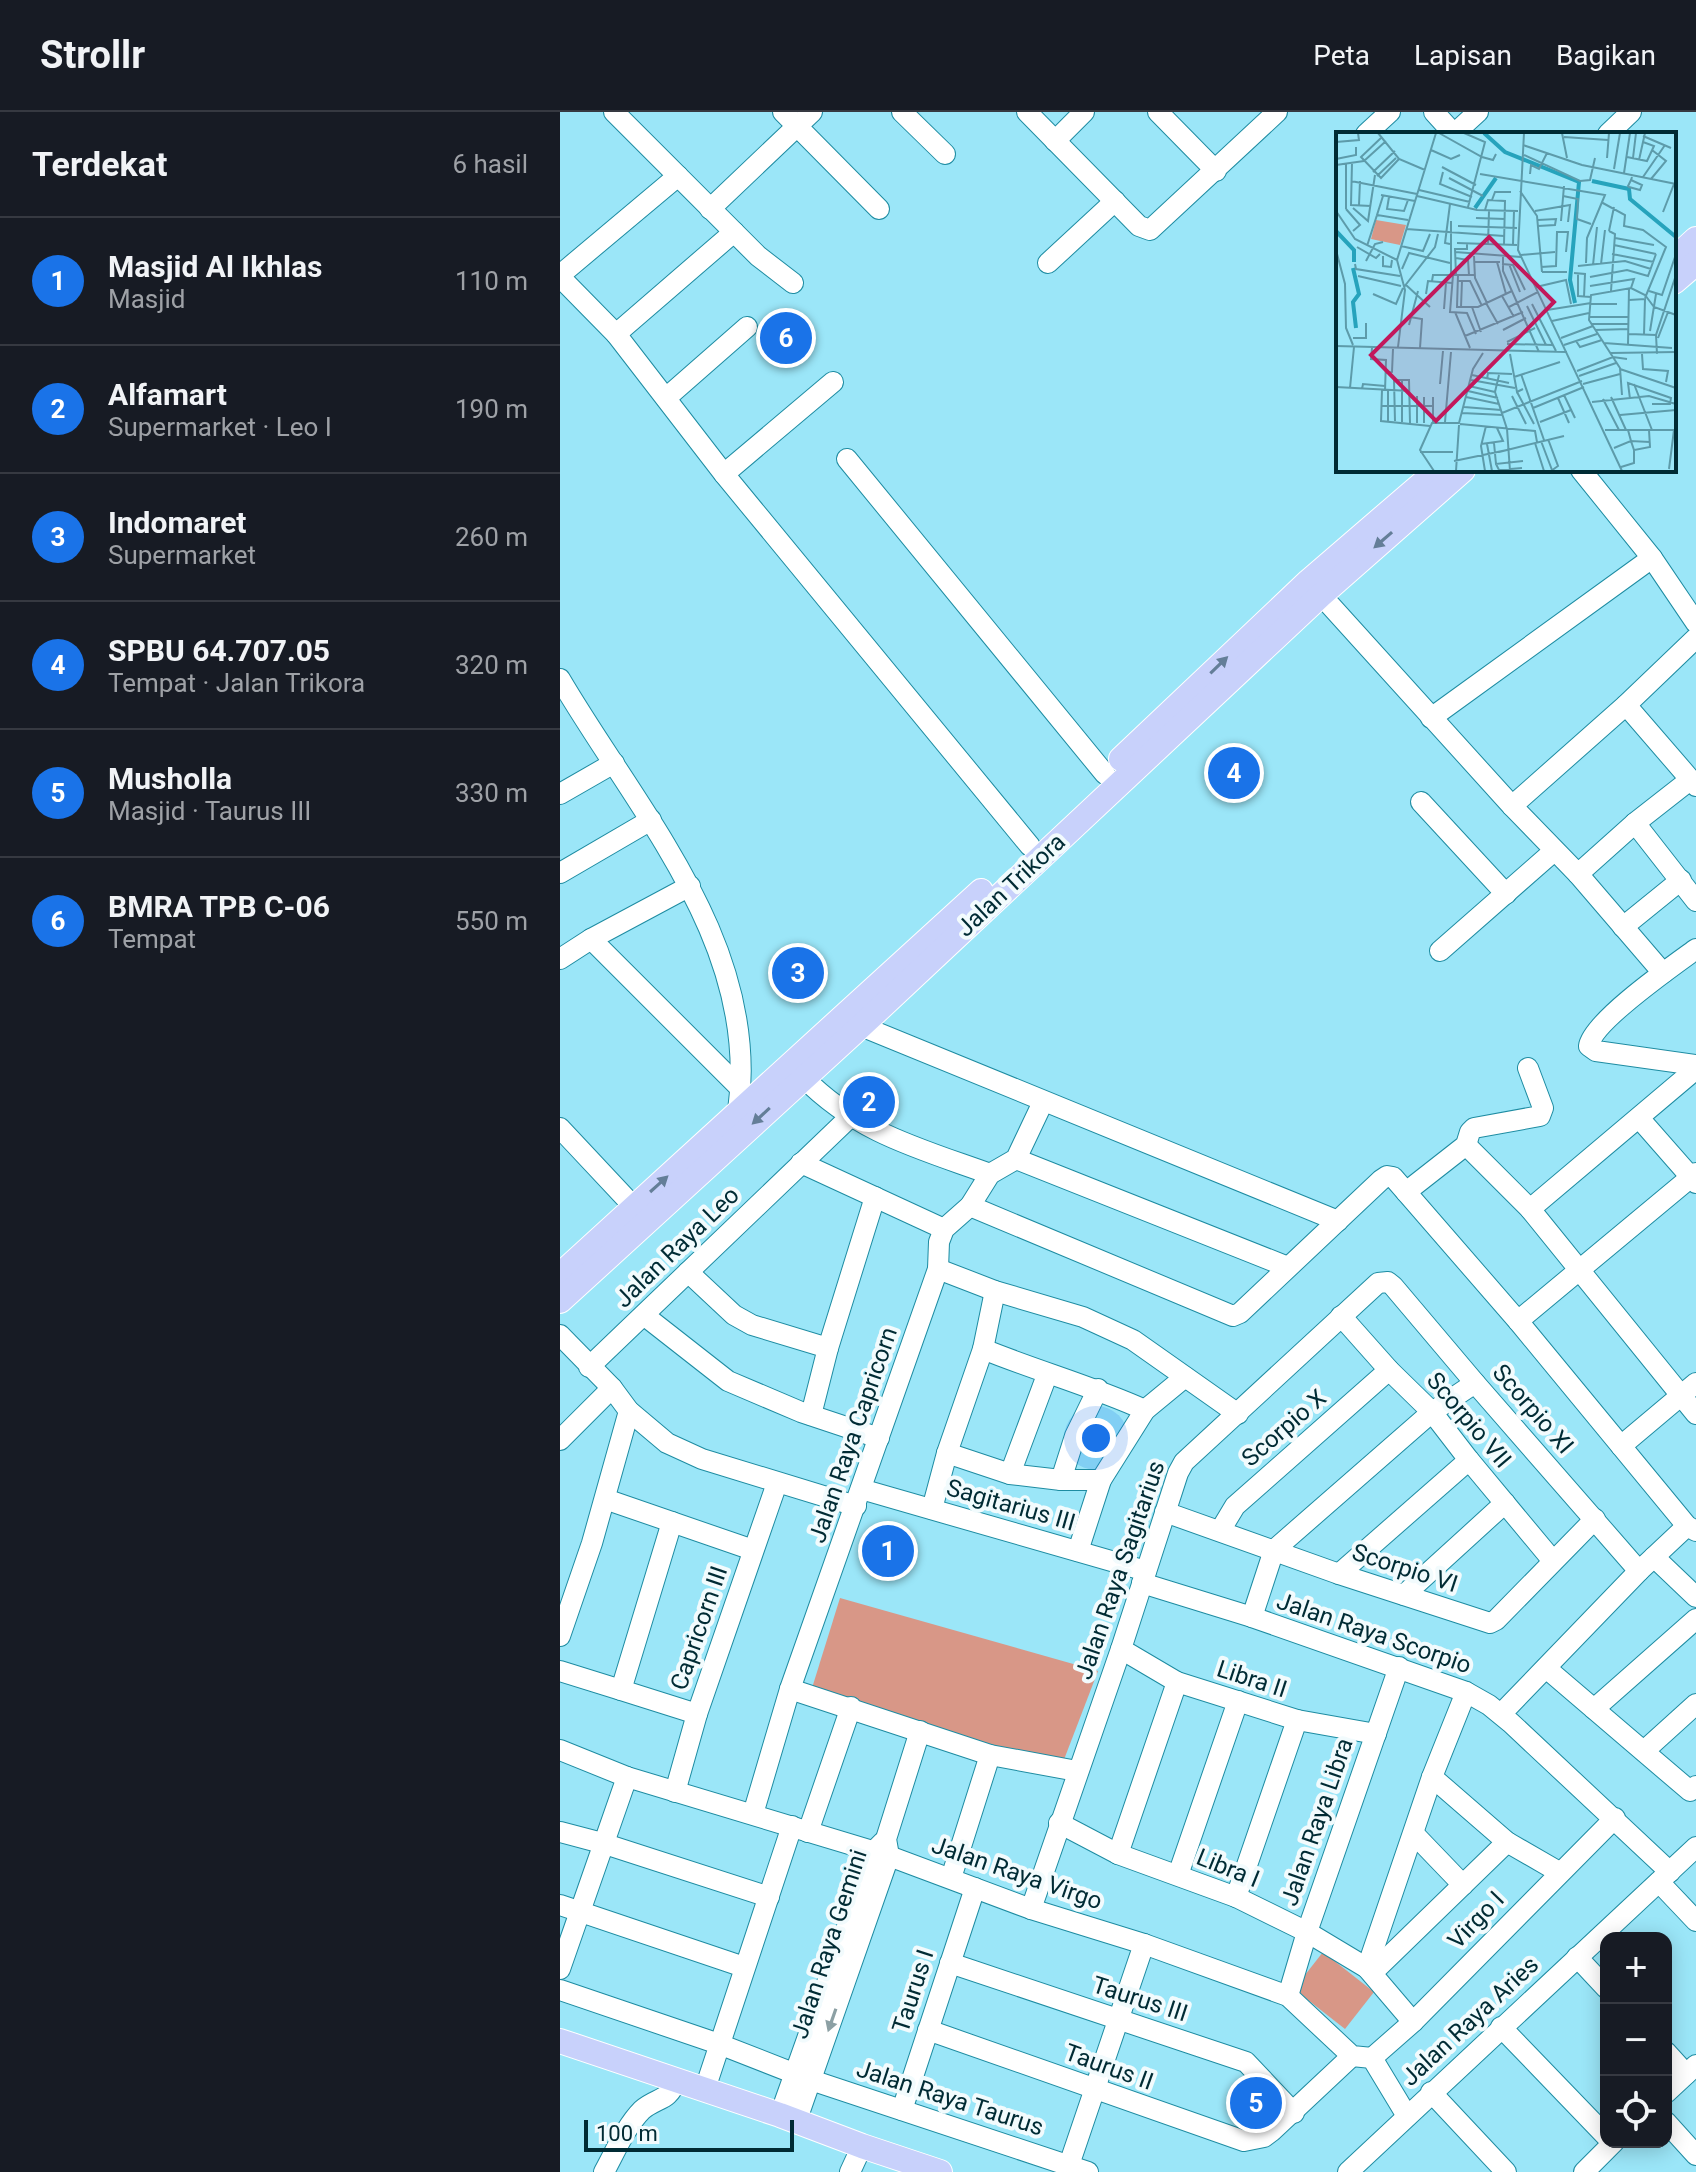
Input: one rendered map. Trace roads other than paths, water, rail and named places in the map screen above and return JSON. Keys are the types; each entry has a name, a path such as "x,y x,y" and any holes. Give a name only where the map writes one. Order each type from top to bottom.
{"main road":[{"path":"1676,257 1696,239"},
{"path":"1676,280 1696,263"},
{"name":"Jalan Trikora","path":"560,1301 739,1100 864,1014 1436,472"},
{"name":"Jalan Trikora","path":"560,1275 803,1077 1105,774 1315,588 1460,472"},
{"path":"561,2045 705,2089 940,2172"}],"street":[{"path":"614,112 758,256 793,283"},
{"path":"902,112 945,154"},
{"path":"1027,112 1139,226 1150,230 1277,112"},
{"path":"1055,141 1084,112"},
{"path":"1158,112 1216,171"},
{"path":"1368,132 1390,112"},
{"path":"1434,112 1452,132"},
{"path":"1456,132 1478,112"},
{"path":"1610,132 1631,112"},
{"path":"710,209 798,117 879,209"},
{"path":"678,176 560,276 616,334 724,474 1030,846"},
{"path":"1048,263 1115,201"},
{"path":"616,334 734,232"},
{"path":"666,398 747,327"},
{"path":"724,474 833,382"},
{"path":"847,459 1105,774"},
{"path":"1583,472 1652,558 1696,623"},
{"path":"1431,718 1652,558"},
{"path":"1315,588 1431,718 1578,874 1663,973"},
{"path":"1512,806 1696,638"},
{"path":"560,679 568,707 614,763 690,886 724,965 740,1045 739,1100"},
{"path":"1578,874 1635,823 1693,783 1626,705"},
{"path":"560,794 614,763"},
{"path":"1421,802 1506,894"},
{"path":"560,873 651,820"},
{"path":"1623,927 1690,889 1635,823"},
{"path":"1440,951 1554,851"},
{"path":"560,959 690,886"},
{"path":"591,939 739,1100"},
{"path":"1696,949 1599,1028 1590,1038 1589,1046 1596,1051 1696,1067"},
{"path":"864,1014 1043,1102 1338,1221"},
{"path":"1530,1209 1696,1067"},
{"path":"1406,1192 1466,1145 1474,1128 1540,1116 1543,1112 1528,1068"},
{"path":"803,1077 826,1100 881,1134 990,1174"},
{"path":"801,1163 944,1229 970,1206 990,1174 1016,1159 1043,1102"},
{"name":"Jalan Raya Leo","path":"589,1367 850,1117"},
{"path":"1518,1321 1694,1178 1639,1118"},
{"path":"560,1128 632,1217"},
{"path":"1466,1145 1530,1209 1688,1389 1696,1414"},
{"path":"1016,1159 1288,1267"},
{"path":"970,1206 1233,1316 1240,1313 1387,1176 1393,1177 1691,1528 1646,1564 1501,1714"},
{"path":"811,1415 828,1348 875,1197"},
{"name":"Jalan Raya Capricorn","path":"753,1814 790,1689 938,1269 939,1242 944,1229"},
{"path":"938,1269 995,1291 1083,1317 1133,1340 1238,1414"},
{"path":"688,1272 734,1315 752,1325 828,1348"},
{"name":"Jalan Raya Sagitarius","path":"1031,1909 1184,1462 1378,1283 1388,1282"},
{"name":"Scorpio XI","path":"1388,1282 1595,1519 1646,1564 1696,1597"},
{"path":"932,1509 947,1453 983,1349 995,1291"},
{"path":"645,1316 728,1381 757,1395 879,1438"},
{"name":"Scorpio VII","path":"1341,1316 1432,1412 1553,1561"},
{"name":"Sagitarius III","path":"560,1335 612,1388 629,1411 667,1443 702,1459 777,1483 932,1509 1078,1551 1144,1577"},
{"path":"983,1349 1047,1375 1098,1389 1145,1410"},
{"name":"Scorpio X","path":"1220,1531 1235,1506 1389,1370"},
{"path":"1010,1474 1047,1375"},
{"path":"1078,1551 1101,1480 1145,1410 1185,1377"},
{"path":"1252,1617 1274,1550 1432,1412 1475,1383"},
{"path":"560,1440 612,1388"},
{"path":"1061,1480 1075,1436 1098,1389"},
{"path":"1621,1446 1688,1389"},
{"path":"560,1636 605,1499 629,1411"},
{"path":"947,1453 1010,1474 1061,1480 1101,1480"},
{"path":"1339,1574 1469,1460"},
{"name":"Capricorn III","path":"675,1792 697,1714 777,1483"},
{"path":"605,1499 753,1550"},
{"path":"1404,1595 1505,1503"},
{"name":"Scorpio VI","path":"1165,1512 1339,1574 1492,1622 1595,1519"},
{"path":"621,1690 672,1522"},
{"name":"Jalan Raya Scorpio","path":"1144,1577 1466,1692 1501,1714 1615,1818 1665,1877 1696,1921"},
{"path":"1594,1709 1696,1619"},
{"name":"Libra II","path":"1121,1649 1177,1682 1297,1720 1376,1734"},
{"name":"Jalan Raya Libra","path":"1288,1996 1307,1932 1399,1667"},
{"path":"1546,1668 1690,1791 1696,1786"},
{"path":"560,1671 697,1714"},
{"path":"1118,1854 1177,1682"},
{"path":"790,1689 990,1755 1077,1771"},
{"path":"1370,1970 1432,1777 1466,1692"},
{"path":"1178,1875 1238,1701"},
{"path":"1644,1751 1696,1704"},
{"path":"705,2089 769,1897 851,1707"},
{"path":"1236,1897 1297,1720"},
{"name":"Jalan Raya Gemini","path":"788,2118 883,1849 920,1731"},
{"name":"Jalan Raya Virgo","path":"560,1750 675,1792 800,1829 883,1849 1031,1909 1144,1944 1288,1996 1362,2057 1407,2116"},
{"path":"951,1878 990,1755"},
{"path":"560,1969 569,1908 602,1843 627,1777"},
{"path":"1432,1777 1507,1842 1559,1872"},
{"name":"Virgo I","path":"1272,2131 1362,2057 1413,2022 1615,1818"},
{"name":"Libra I","path":"1059,1823 1118,1854 1236,1897 1307,1932 1370,1970 1413,2022"},
{"path":"560,1832 769,1897"},
{"path":"1414,1834 1463,1885"},
{"path":"1370,1970 1507,1842"},
{"name":"Jalan Raya Aries","path":"1348,2172 1696,1847"},
{"name":"Taurus I","path":"902,2110 975,1888"},
{"path":"569,1908 744,1967"},
{"path":"1078,2169 1094,2090 1144,1944"},
{"path":"1577,1957 1600,1982"},
{"name":"Taurus III","path":"950,1963 1246,2062 1294,2113"},
{"name":"Jalan Raya Taurus","path":"560,1990 719,2044 804,2077 1078,2169"},
{"path":"1501,2027 1600,2130"},
{"name":"Taurus II","path":"928,2030 1244,2141 1257,2140 1272,2131"},
{"path":"1672,2056 1691,2070 1672,2087"},
{"path":"604,2172 637,2115 668,2096 676,2081"},
{"path":"1431,2092 1494,2168"},
{"path":"1672,2129 1696,2155"},
{"path":"850,2172 862,2146"},
{"path":"1584,2172 1605,2148"}],"place":[{"name":"BMRA TPB C-06","path":"786,338"},
{"name":"SPBU 64.707.05","path":"1234,773"},
{"name":"Indomaret","path":"798,973"},
{"name":"Alfamart","path":"869,1102"},
{"name":"Masjid Al Ikhlas","path":"888,1551"},
{"name":"Musholla","path":"1256,2103"}]}
